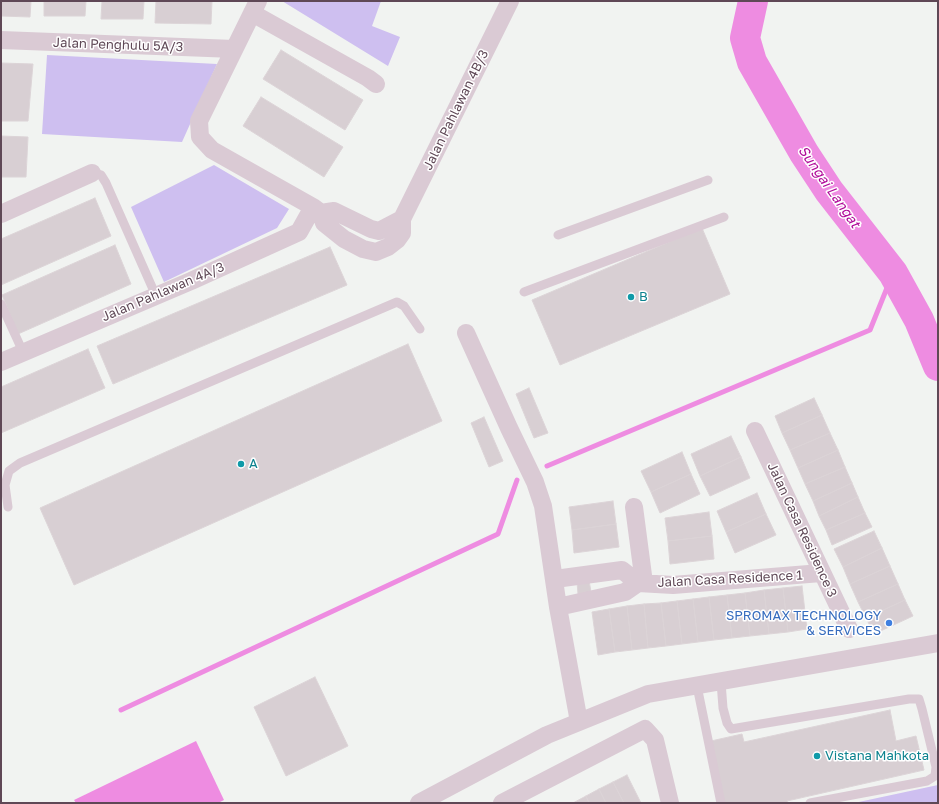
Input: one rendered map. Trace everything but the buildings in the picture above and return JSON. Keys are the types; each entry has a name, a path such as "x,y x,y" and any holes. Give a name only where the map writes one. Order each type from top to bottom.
{"street":[{"name":"Jalan Pahlawan 4B/3","path":"317,210 334,211 370,229 379,230 402,219 510,1"},
{"path":"317,210 212,150 200,137 199,121 255,7 376,84"},
{"name":"Jalan Penghulu 5A/3","path":"1,40 234,49"},
{"path":"1,214 92,173"},
{"name":"Jalan Pahlawan 4A/3","path":"1,362 156,296 299,232 317,210"},
{"path":"466,332 535,482 543,506 558,607 579,722"},
{"name":"Jalan Casa Residence 3","path":"755,431 821,573 849,629"},
{"path":"634,507 641,583"},
{"name":"Jalan Casa Residence 1","path":"555,579 622,570 641,583"},
{"name":"Jalan Casa Residence 1","path":"558,607 625,592 641,583 673,584 821,573"},
{"path":"419,803 546,735 648,694 938,643"},
{"path":"502,803 645,728 655,740 670,803"}],"lane":[{"path":"92,173 101,175 106,183 156,296"},
{"path":"558,235 708,180"},
{"path":"524,292 724,217"},
{"path":"8,508 5,485 9,471 20,463 396,302 404,306 420,329"},
{"path":"1,304 23,352"},
{"path":"721,682 723,708 727,723 731,729 909,698 919,699 936,767 935,776 927,781 810,803"},
{"path":"697,686 721,803"}],"shaded area":[{"path":"282,1 381,1 372,26 400,37 388,66"},
{"path":"47,55 217,64 182,142 42,134"},
{"path":"214,165 289,209 277,228 164,282 131,207"},
{"path":"196,741 224,800 218,803 76,803 74,800"},
{"path":"938,785 938,803 854,803"}],"waterway":[{"name":"Sungai Langat","path":"753,1 745,38 752,62 804,153 829,191 893,273 919,320 938,366"},
{"path":"547,466 870,330 893,273"},
{"path":"121,710 498,534 517,480"}],"place":[{"name":"B","path":"631,297"},
{"name":"A","path":"241,464"},
{"name":"SPROMAX TECHNOLOGY & SERVICES","path":"889,623"},
{"name":"Vistana Mahkota","path":"817,756"}]}
